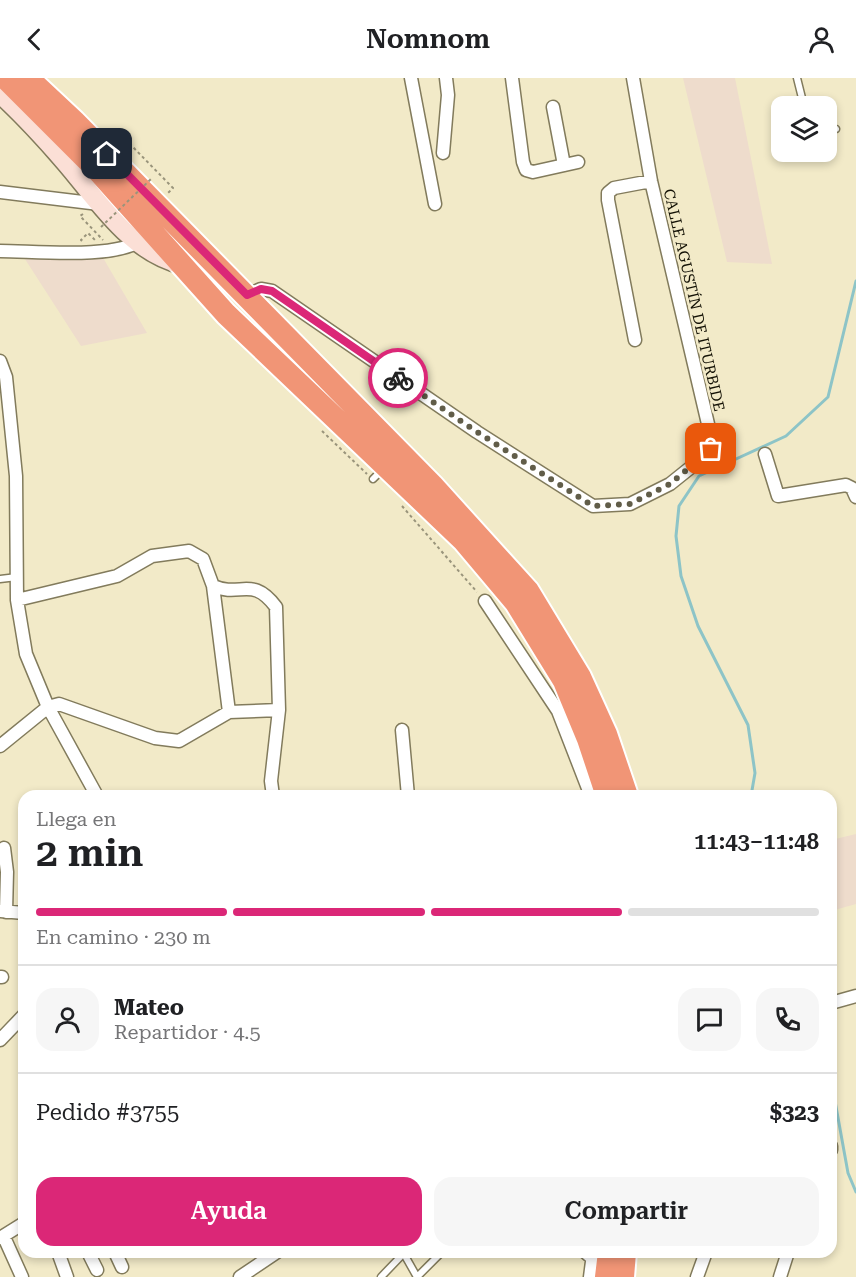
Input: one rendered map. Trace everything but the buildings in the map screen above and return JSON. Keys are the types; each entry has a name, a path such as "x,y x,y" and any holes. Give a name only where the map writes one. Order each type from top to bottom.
{"highway":[{"path":"5,78 97,170 146,237 184,265 226,314 380,472 463,540 516,603 564,681 588,739 605,790"},
{"path":"28,78 74,121 247,295 432,485 528,591 580,677 606,734 625,790"}],"main road":[{"path":"0,94 63,160 92,207 122,228 146,237"}],"street":[{"path":"411,78 435,204"},
{"path":"443,153 448,95 446,78"},
{"path":"512,78 526,170 533,172 578,162"},
{"name":"CALLE AGUSTÍN DE ITURBIDE","path":"247,295 261,289 272,291 477,432 593,506 630,504 670,484 705,456 711,449 712,441 651,181 633,78"},
{"path":"553,106 564,165"},
{"path":"635,340 608,193 614,188 651,181"},
{"path":"0,192 92,207"},
{"path":"0,251 121,250 146,237"},
{"path":"0,361 6,377 16,476 17,600 26,654 48,707 94,790"},
{"path":"765,454 778,496 846,485 852,488 856,496"},
{"path":"17,600 117,576 152,556 189,551 203,559 213,586 229,712"},
{"path":"213,586 221,589 253,588 266,594 276,607 279,710 271,781 272,790"},
{"path":"485,601 558,711 589,790"},
{"path":"0,747 48,707 59,705 155,738 179,741 229,712 279,710"},
{"path":"402,730 407,790"},
{"path":"4,848 7,872 3,911 18,912"},
{"path":"837,1001 856,996"},
{"path":"0,1040 18,1021"},
{"path":"18,1227 2,1237 22,1277"},
{"path":"60,1258 67,1277"},
{"path":"91,1258 97,1270"},
{"path":"118,1258 122,1267"},
{"path":"240,1277 268,1258"},
{"path":"697,1277 704,1258"},
{"path":"780,1277 786,1258"}],"lane":[{"path":"797,78 802,96"},
{"path":"0,579 16,577"},
{"path":"381,1277 399,1258"},
{"path":"407,1258 418,1276 436,1258"}],"path":[{"path":"120,147 127,141 173,188 156,204"},
{"path":"101,227 151,179"},
{"path":"92,207 80,216 106,243"},
{"path":"88,233 95,240"},
{"path":"322,431 380,472"},
{"path":"402,506 485,601"}],"shaded area":[{"path":"683,78 735,78 772,264 727,262"},
{"path":"23,256 102,256 147,333 81,346"},
{"path":"856,834 856,904 837,909 837,839"}],"waterway":[{"path":"752,790 755,773 748,725 698,626 681,576 676,536 679,506 699,476 786,436 828,397 856,281"},
{"path":"837,1112 848,1173 856,1192"}],"way so far":[{"path":"398,378 593,506 630,504 670,484 711,449"}],"route":[{"path":"107,154 247,295 261,289 272,291 398,378"}]}
